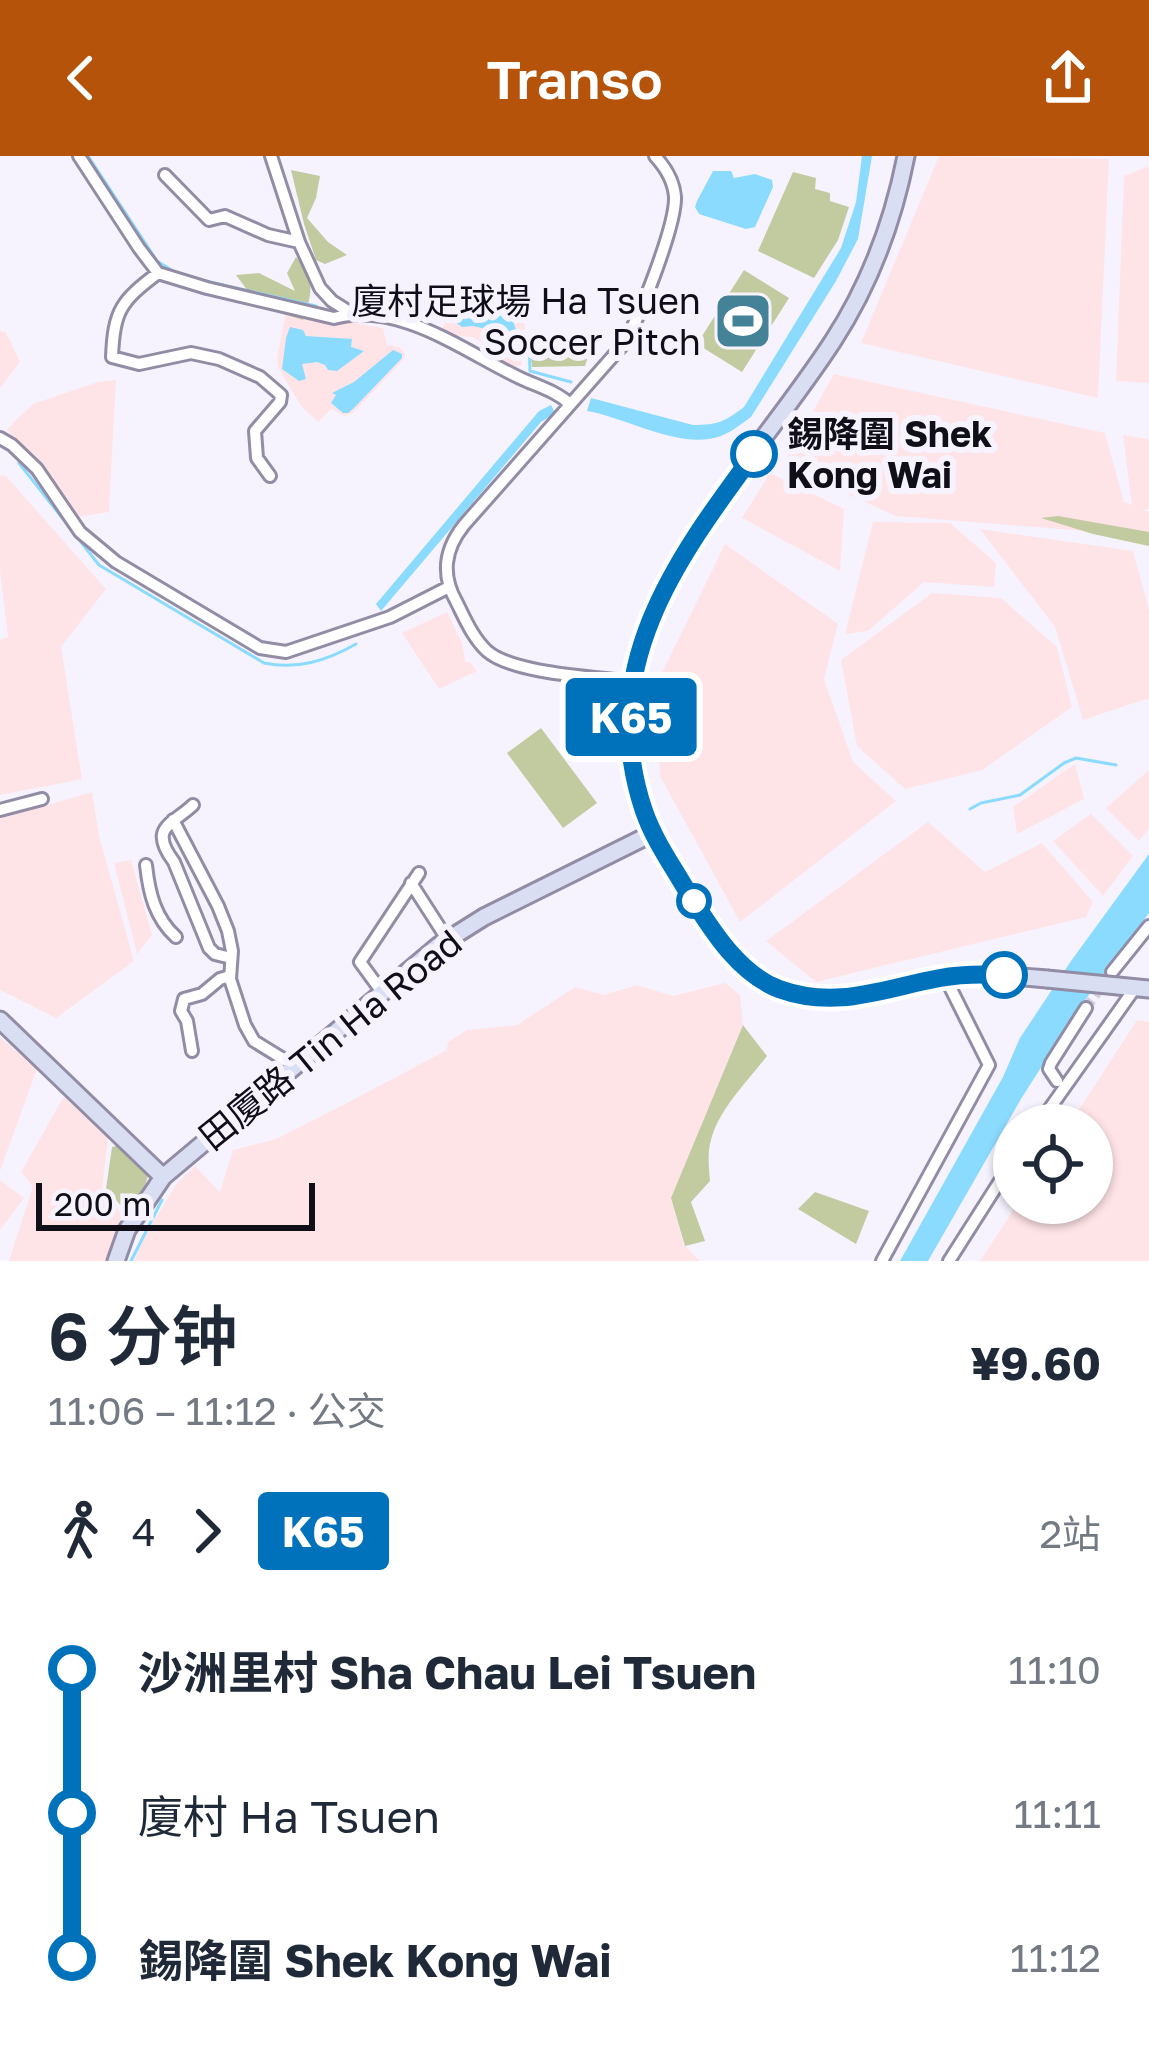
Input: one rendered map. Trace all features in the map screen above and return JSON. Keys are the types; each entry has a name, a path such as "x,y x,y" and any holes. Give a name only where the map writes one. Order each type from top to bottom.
{"street":[{"path":"80,156 158,273 334,318 351,313"},
{"path":"271,156 299,242 320,288 332,302 351,313 421,327 570,404"},
{"path":"633,682 502,661 477,639 449,587 447,560 456,535 631,333 674,212 668,173 655,156"},
{"path":"906,156 892,214 864,286 818,364 691,541 668,579 642,640 633,682 631,739 644,813 700,911 727,948 764,981 781,989 834,998 983,974 1129,984"},
{"path":"164,175 209,220 225,215 268,235 299,242"},
{"path":"158,273 120,307 112,357 139,364 190,353 219,359 260,377 281,394 280,402 255,431 257,458 269,476"},
{"path":"0,438 37,469 80,532 116,562 260,648 286,652 390,617 449,587"},
{"path":"0,810 42,800"},
{"path":"194,805 166,826 166,852 209,948 231,958"},
{"path":"173,820 228,931 230,976 245,1025 254,1041 293,1065"},
{"name":"田廈路 Tin Ha Road","path":"116,1261 127,1230 163,1177 447,939 653,833"},
{"path":"166,852 145,866 155,906 164,926 176,937"},
{"path":"382,992 360,962 415,878 447,939"},
{"path":"1052,1104 1129,984 1149,926"},
{"path":"192,1051 181,1011 184,999 230,976"},
{"path":"882,1261 989,1065 945,977"},
{"path":"1057,1081 1049,1070 1051,1063 1086,1008"},
{"path":"0,1020 163,1177"},
{"path":"949,1261 993,1193"}],"shaded area":[{"path":"939,156 1109,159 1098,398 861,343"},
{"path":"1149,166 1149,383 1116,381 1124,176"},
{"path":"423,300 453,314 504,303 515,306 525,325 521,366 484,352 486,344 472,337 441,330 446,321 418,306"},
{"path":"286,312 383,328 387,345 400,347 405,355 353,413 345,416 331,409 318,422 301,406 278,367"},
{"path":"0,331 6,332 20,362 0,388"},
{"path":"834,374 1105,433 1124,502 1132,505 1123,435 1149,439 1149,509 1144,510 1149,512 1149,536 896,516 836,489 786,459"},
{"path":"116,380 109,512 75,517 7,429 33,404"},
{"path":"770,473 844,509 840,571 742,518"},
{"path":"0,476 6,476 106,589 61,647 82,779 0,795 0,640 8,637 0,571"},
{"path":"873,522 950,523 996,563 994,587 924,582 868,631 845,634"},
{"path":"980,529 1133,551 1149,610 1149,698 1083,720 1055,627"},
{"path":"725,544 838,624 824,679 853,762 896,801 740,922 660,776 656,685"},
{"path":"932,593 1001,598 1057,647 1072,707 982,770 905,789 857,746 841,660"},
{"path":"447,612 465,661 477,671 439,689 402,633"},
{"path":"1075,764 1084,799 1017,834 1013,807"},
{"path":"1149,770 1149,828 1139,841 1106,808"},
{"path":"92,792 99,836 134,961 56,1018 0,990 0,819"},
{"path":"1091,814 1133,856 1103,896 1053,841"},
{"path":"928,822 985,872 1042,843 1093,902 1086,917 816,982 766,941"},
{"path":"131,860 152,935 137,954 114,863"},
{"path":"725,983 740,995 743,1025 671,1198 684,1245 700,1261 134,1261 177,1183 195,1166 220,1192 233,1150 276,1139 347,1103 447,1050 448,1042 467,1030 517,1025 575,987 604,995 637,985 673,996"},
{"path":"1137,1020 1149,1022 1149,1261 980,1261 1004,1224 1113,1224 1113,1104 1083,1104"},
{"path":"0,1037 37,1069 0,1171"},
{"path":"64,1096 108,1138 102,1190 123,1216 106,1261 9,1261 33,1186 21,1172"},
{"path":"0,1180 24,1198 0,1230"}],"green space":[{"path":"291,170 320,176 307,218 347,255 325,264 316,260"},
{"path":"793,172 816,178 815,189 849,207 838,240 814,278 758,251"},
{"path":"296,257 307,272 310,287 303,320 260,307 236,275 259,273 295,291 287,273"},
{"name":"廈村足球場 Ha Tsuen Soccer Pitch","path":"744,270 789,298 742,372 697,344"},
{"path":"529,342 593,342 585,366 532,367"},
{"path":"1058,516 1149,532 1149,546 1041,518"},
{"path":"541,728 597,803 563,828 507,753"},
{"path":"743,1025 767,1056 715,1129 709,1150 710,1181 691,1202 705,1241 685,1246 671,1198"},
{"path":"121,1145 149,1172 142,1197 125,1210 106,1189 112,1147"},
{"path":"815,1192 869,1211 856,1244 798,1209"}],"water":[{"path":"862,156 872,156 858,239 751,417 721,436 694,440 587,411 591,398 702,425 720,422 744,407 841,248 856,202"},
{"path":"713,171 731,171 734,178 755,174 772,180 755,227 746,229 699,214 695,207"},
{"path":"504,308 514,312 518,336 462,327 448,317 466,319"},
{"path":"290,327 303,330 306,336 352,339 351,347 364,351 337,371 317,362 302,364 306,379 299,381 282,369"},
{"path":"393,350 402,358 354,408 343,413 331,403 336,395 332,393 354,382"},
{"path":"551,405 555,413 541,422 381,611 376,604 539,411"},
{"path":"1149,854 1149,913 1075,1014 1018,1104 993,1104 993,1148 928,1261 900,1261 1020,1038"}],"waterway":[{"path":"88,156 157,261 176,273"},
{"path":"201,280 316,306"},
{"path":"529,342 530,371 571,382"},
{"path":"19,463 99,565 264,663 311,662 356,644"},
{"path":"970,809 1020,795 1076,758 1116,765"},
{"path":"131,1261 162,1200"}],"tunnel":[{"path":"1086,1008 1105,982"}],"bus line":[{"name":"K65","path":"754,454 668,579 638,654 631,739 639,793 653,833 727,948 748,970 781,989 818,997 853,997 945,977 1004,975"}],"place":[{"name":"廈村足球場 Ha Tsuen Soccer Pitch","path":"743,321"},
{"name":"錫降圍 Shek Kong Wai","path":"754,454"}]}
